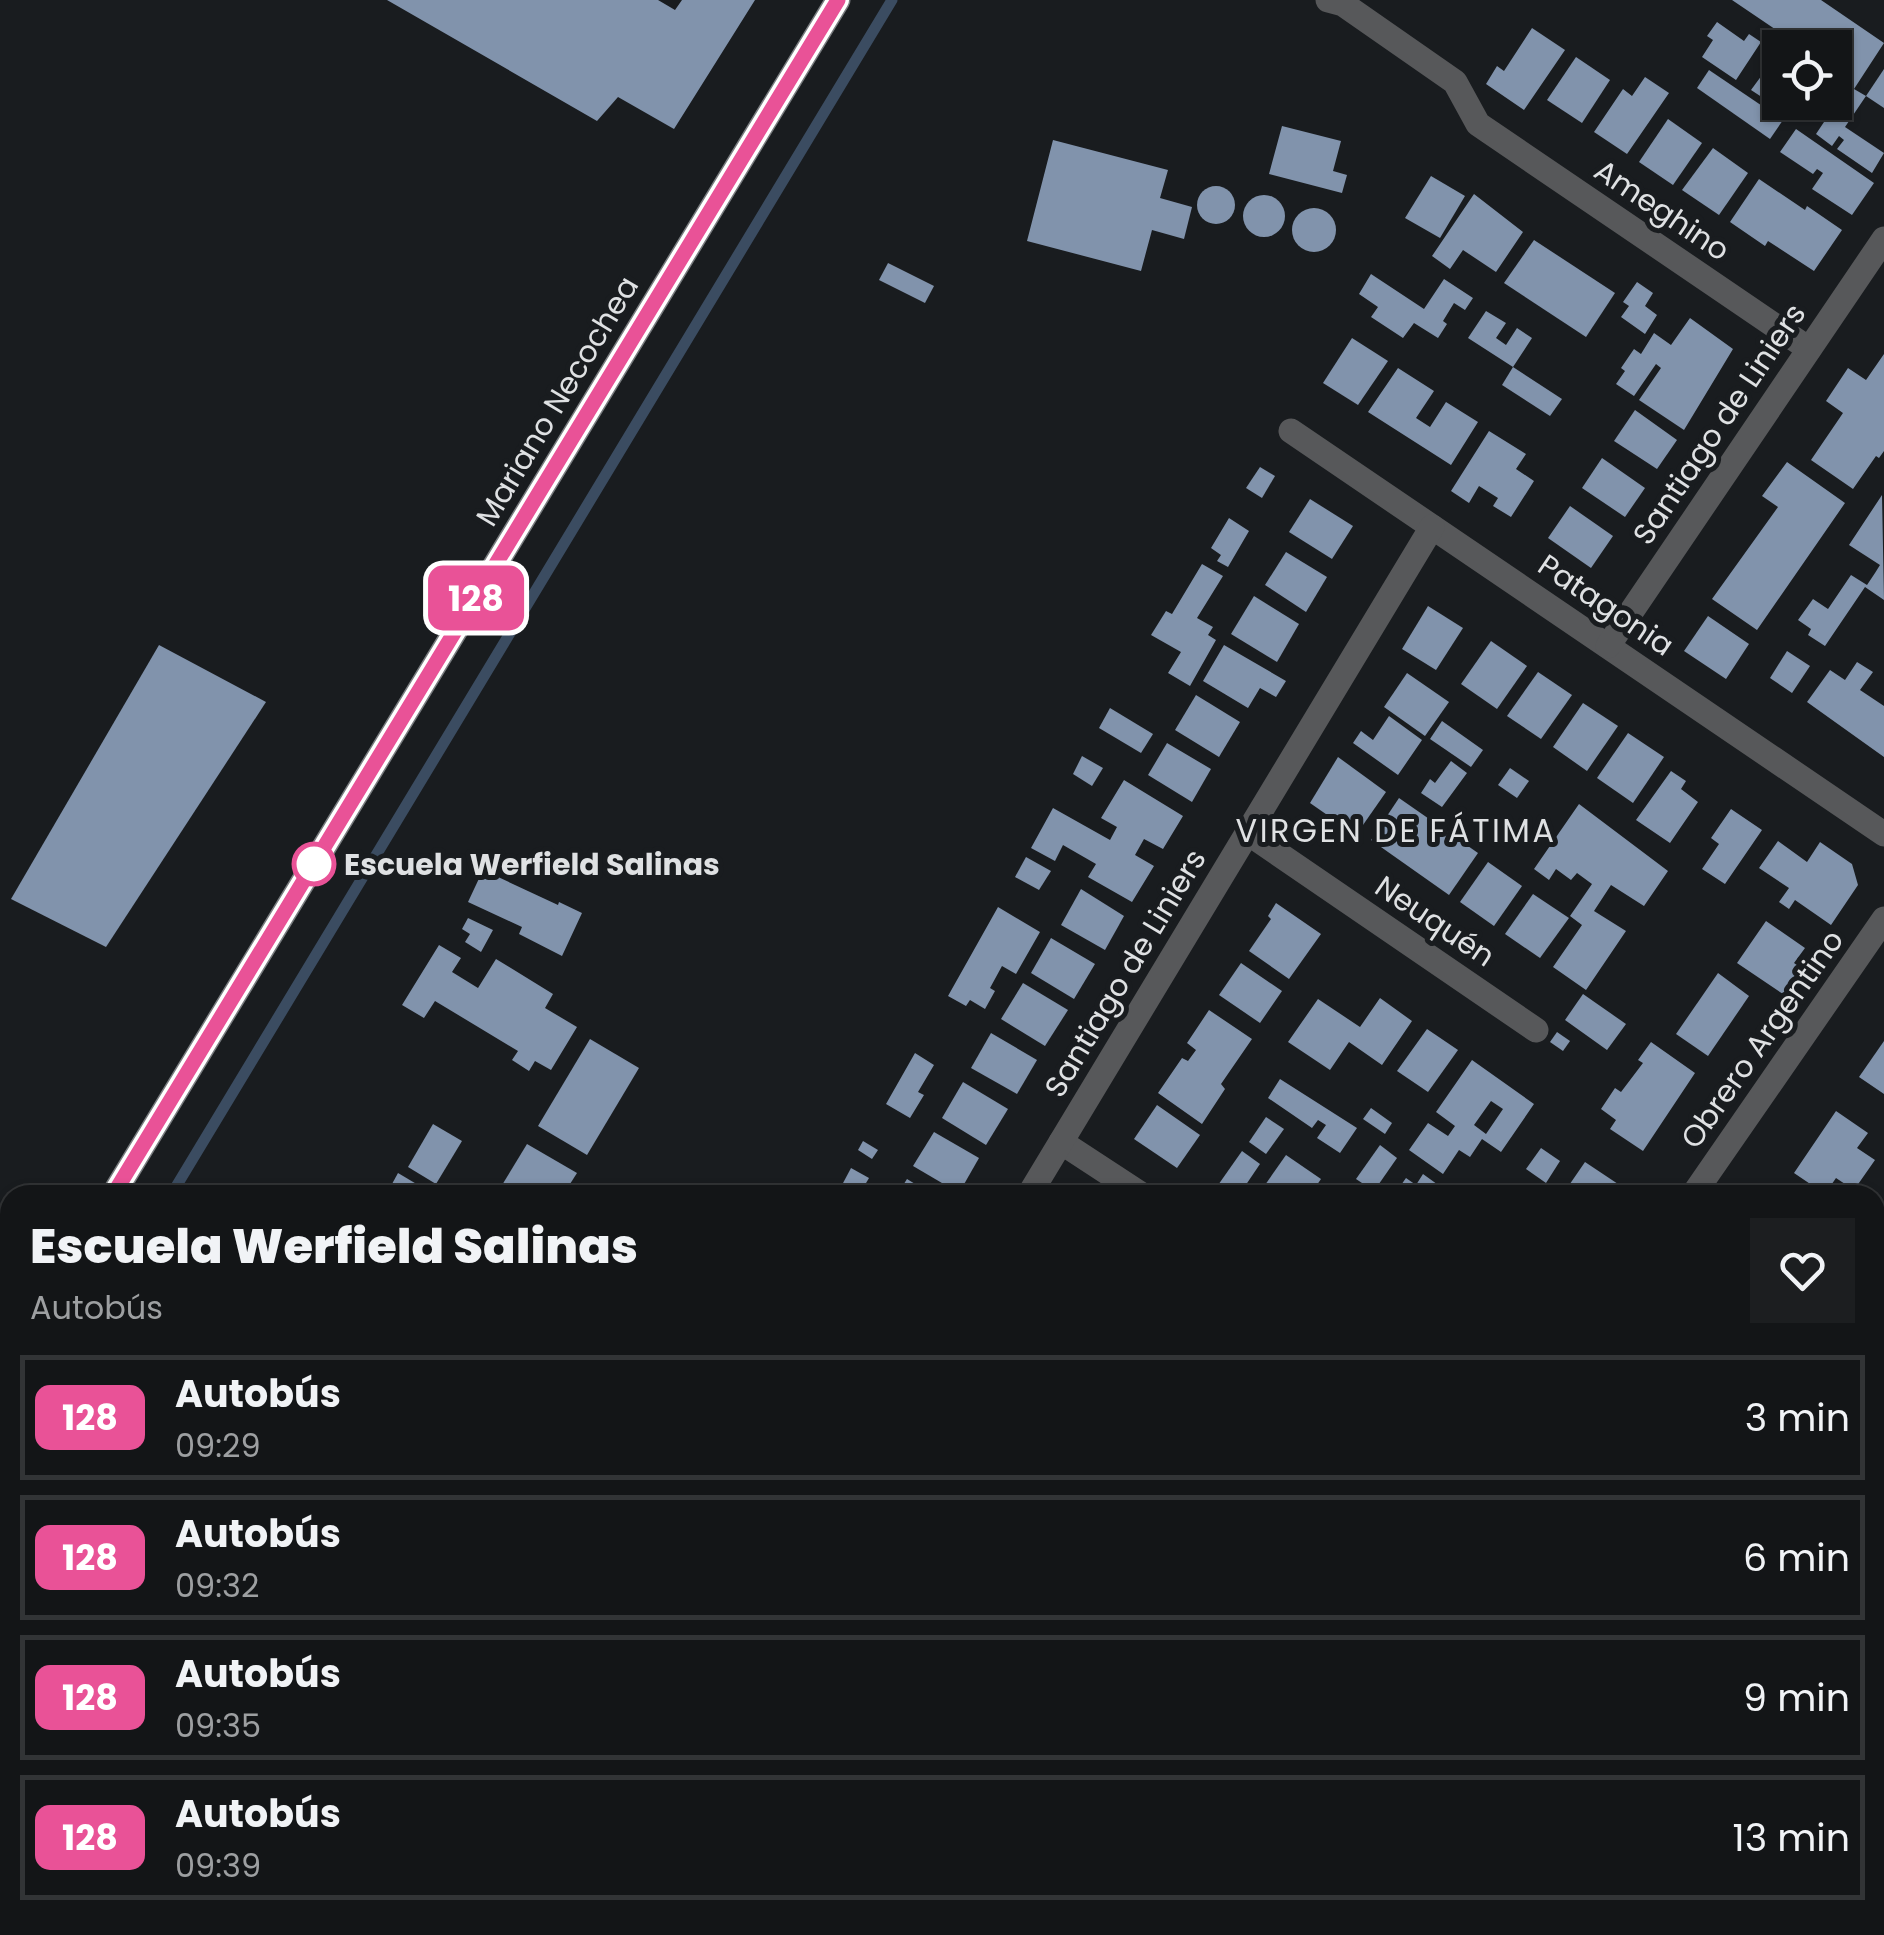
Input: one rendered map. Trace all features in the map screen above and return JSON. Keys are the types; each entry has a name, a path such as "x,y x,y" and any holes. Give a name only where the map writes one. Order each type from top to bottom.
{"main road":[{"name":"Mariano Necochea","path":"119,1185 838,0"}],"street":[{"path":"1328,0 1371,10"},
{"name":"Ameghino","path":"1371,10 1455,82 1478,124 1809,349"},
{"name":"Santiago de Liniers","path":"1608,646 1884,239"},
{"name":"Patagonia","path":"1292,431 1884,834"},
{"name":"Santiago de Liniers","path":"1035,1185 1432,526"},
{"name":"Neuquén","path":"1248,833 1536,1030"},
{"name":"Obrero Argentino","path":"1699,1185 1884,919"},
{"path":"1061,1142 1127,1185"}],"building":[{"path":"387,0 658,0 675,10 682,0 755,0 674,129 618,97 597,121"},
{"path":"1732,0 1821,0 1884,43 1854,89 1866,96 1852,117 1852,30 1776,30"},
{"path":"1717,22 1744,41 1749,34 1761,42 1736,80 1702,57 1713,40 1707,36"},
{"path":"1532,28 1565,50 1524,110 1486,84 1497,66 1504,71"},
{"path":"1576,57 1610,80 1582,123 1547,100"},
{"path":"1884,69 1884,108 1866,96"},
{"path":"1709,70 1762,106 1762,120 1783,120 1770,139 1697,88"},
{"path":"1762,75 1762,97 1751,90"},
{"path":"1645,77 1669,93 1627,154 1594,132 1623,89 1632,96"},
{"path":"1668,119 1702,143 1673,185 1639,162"},
{"path":"1825,120 1850,120 1845,127 1884,153 1872,173 1837,149 1844,140 1839,136 1832,146 1816,134"},
{"path":"1282,126 1341,141 1333,171 1347,175 1342,193 1269,174"},
{"path":"1796,129 1874,183 1852,215 1812,189 1823,173 1817,169 1813,174 1780,152"},
{"path":"1053,140 1168,170 1160,198 1192,207 1184,239 1152,230 1141,271 1027,241"},
{"path":"1713,148 1748,173 1719,215 1682,190"},
{"path":"1431,176 1465,196 1440,238 1405,218"},
{"path":"1759,179 1842,230 1814,271 1768,241 1765,246 1730,222"},
{"path":"1216,186 1230,191 1235,205 1230,219 1216,224 1202,219 1197,205 1202,191"},
{"path":"1474,194 1523,232 1496,272 1463,250 1450,269 1432,256"},
{"path":"1264,195 1279,201 1285,216 1279,231 1264,237 1249,231 1243,216 1249,201"},
{"path":"1314,208 1329,215 1336,230 1329,245 1314,252 1299,245 1292,230 1299,215"},
{"path":"1534,240 1615,293 1586,337 1504,283"},
{"path":"888,263 934,286 925,303 879,280"},
{"path":"1371,274 1424,309 1444,279 1473,298 1465,310 1454,303 1438,338 1414,323 1403,338 1371,317 1378,307 1359,294"},
{"path":"1637,282 1653,293 1645,306 1657,315 1645,334 1621,317 1629,306 1623,302"},
{"path":"1486,311 1506,323 1496,338 1506,345 1517,328 1532,338 1513,367 1468,338"},
{"path":"1690,318 1733,349 1684,430 1639,400 1661,368 1656,364 1634,396 1616,384 1634,349 1641,354 1654,333 1671,345"},
{"path":"1352,338 1388,361 1358,405 1323,383"},
{"path":"1884,354 1884,451 1879,458 1876,456 1853,489 1811,460 1843,413 1826,401 1848,368 1866,380"},
{"path":"1513,367 1562,399 1550,416 1502,385"},
{"path":"1398,368 1434,391 1416,418 1430,427 1446,402 1478,422 1451,465 1368,412"},
{"path":"1635,410 1677,440 1657,469 1614,441"},
{"path":"1489,431 1526,454 1516,469 1534,481 1511,517 1493,506 1498,498 1479,486 1469,503 1451,491"},
{"path":"1602,458 1645,488 1625,517 1582,488"},
{"path":"1787,462 1845,503 1757,630 1712,599 1778,507 1762,496"},
{"path":"1260,467 1275,476 1262,498 1246,488"},
{"path":"1882,495 1884,600 1865,587 1825,646 1808,635 1811,629 1798,620 1813,599 1828,609 1851,575 1867,585 1880,565 1849,545"},
{"path":"1310,499 1353,526 1332,559 1289,532"},
{"path":"1570,506 1613,536 1591,568 1548,538"},
{"path":"1229,518 1249,531 1228,567 1217,561 1221,555 1211,548"},
{"path":"1286,552 1327,577 1306,612 1265,585"},
{"path":"1202,564 1223,576 1197,618 1213,627 1208,635 1216,640 1190,686 1168,673 1181,652 1151,635 1166,611 1172,614"},
{"path":"1254,596 1299,624 1277,662 1231,634"},
{"path":"1428,606 1463,628 1436,670 1402,649"},
{"path":"1708,616 1749,644 1726,679 1684,651"},
{"path":"1491,641 1527,666 1497,709 1461,684"},
{"path":"159,645 266,702 106,947 11,899"},
{"path":"1224,645 1286,681 1276,697 1260,688 1248,708 1203,681"},
{"path":"1787,651 1810,666 1792,693 1770,678"},
{"path":"1857,662 1873,672 1860,690 1884,706 1884,757 1807,702 1830,670 1845,680"},
{"path":"1538,672 1572,695 1541,739 1507,716"},
{"path":"1407,673 1449,702 1425,736 1384,707"},
{"path":"1196,695 1240,722 1219,757 1175,730"},
{"path":"1583,703 1618,726 1587,771 1553,747"},
{"path":"1110,708 1153,734 1141,753 1099,728"},
{"path":"1389,716 1422,740 1398,775 1353,743 1361,731 1373,740"},
{"path":"1442,721 1483,750 1471,767 1430,739"},
{"path":"1628,733 1664,757 1633,803 1597,778"},
{"path":"1167,743 1211,769 1192,802 1148,775"},
{"path":"1082,756 1103,768 1092,786 1073,774"},
{"path":"1338,757 1386,792 1356,835 1310,803"},
{"path":"1451,761 1467,773 1442,807 1421,793 1430,779 1435,783"},
{"path":"1510,768 1529,781 1517,798 1498,785"},
{"path":"1671,771 1686,781 1681,789 1698,802 1670,843 1636,820"},
{"path":"1124,780 1183,816 1163,849 1144,839 1135,855 1154,866 1132,902 1088,877 1096,864 1063,845 1055,861 1031,848 1053,808 1110,840 1117,827 1101,818"},
{"path":"1399,798 1478,853 1449,895 1371,840"},
{"path":"1579,804 1668,871 1644,906 1611,885 1594,911 1626,931 1586,990 1553,967 1582,925 1570,916 1592,884 1577,873 1571,880 1556,869 1549,880 1534,869"},
{"path":"1731,809 1762,830 1725,884 1702,869 1719,844 1711,838"},
{"path":"1778,841 1807,862 1820,842 1852,864 1858,885 1831,925 1795,900 1789,909 1779,902 1789,888 1759,868"},
{"path":"1026,857 1051,871 1039,890 1015,877"},
{"path":"1488,862 1522,886 1494,926 1460,902"},
{"path":"483,870 582,913 562,956 519,934 522,927 468,902"},
{"path":"1081,889 1124,916 1105,950 1061,925"},
{"path":"1533,894 1569,918 1540,958 1505,934"},
{"path":"1276,903 1321,934 1289,979 1249,951 1271,919 1268,916"},
{"path":"998,907 1040,932 1016,974 1002,966 990,988 995,991 985,1009 970,1000 966,1006 948,996"},
{"path":"468,918 493,930 481,952 465,942 470,934 462,929"},
{"path":"1766,921 1805,948 1794,963 1801,968 1783,994 1737,963"},
{"path":"1051,938 1095,964 1074,999 1031,973"},
{"path":"439,945 461,958 452,972 478,988 496,959 553,994 545,1008 577,1027 551,1070 535,1061 529,1071 512,1060 518,1051 435,1001 424,1018 402,1005"},
{"path":"1241,963 1282,991 1260,1023 1219,995"},
{"path":"1718,973 1749,996 1708,1056 1676,1034"},
{"path":"1023,983 1068,1010 1045,1046 1001,1019"},
{"path":"1583,994 1626,1024 1607,1050 1565,1020"},
{"path":"1380,998 1412,1021 1382,1065 1349,1042 1330,1070 1288,1042 1318,999 1360,1027"},
{"path":"1209,1010 1252,1039 1221,1084 1225,1089 1202,1124 1158,1093 1182,1058 1188,1061 1196,1050 1187,1043"},
{"path":"1427,1029 1458,1050 1428,1092 1397,1071"},
{"path":"1557,1032 1570,1041 1563,1051 1550,1042"},
{"path":"991,1033 1037,1060 1017,1094 971,1068"},
{"path":"590,1039 639,1068 587,1155 538,1126"},
{"path":"1884,1041 1884,1094 1859,1077"},
{"path":"1651,1042 1695,1073 1643,1151 1610,1129 1616,1120 1601,1109 1615,1088 1621,1092 1643,1063 1638,1060"},
{"path":"915,1053 934,1065 918,1092 924,1095 910,1118 886,1104"},
{"path":"1472,1060 1534,1104 1501,1152 1482,1139 1470,1157 1459,1150 1443,1174 1409,1150 1428,1123 1448,1136 1455,1126 1436,1112","holes":["1491,1101 1503,1109 1486,1134 1474,1125"]},
{"path":"1280,1079 1357,1128 1340,1153 1317,1138 1326,1125 1318,1120 1312,1128 1268,1098"},
{"path":"963,1082 1008,1109 986,1145 942,1118"},
{"path":"1157,1105 1200,1135 1177,1168 1134,1139"},
{"path":"1371,1108 1392,1123 1385,1134 1363,1119"},
{"path":"1836,1111 1868,1133 1857,1148 1875,1160 1858,1185 1846,1185 1836,1178 1831,1185 1812,1185 1794,1173"},
{"path":"1266,1117 1284,1129 1266,1154 1249,1142"},
{"path":"433,1124 462,1141 436,1184 408,1167"},
{"path":"934,1132 979,1158 964,1185 945,1185 913,1166"},
{"path":"863,1141 878,1150 872,1159 858,1150"},
{"path":"527,1144 577,1173 569,1185 502,1185"},
{"path":"1380,1145 1397,1158 1378,1185 1365,1185 1356,1179"},
{"path":"1541,1148 1560,1161 1546,1183 1526,1169"},
{"path":"1242,1151 1260,1164 1246,1185 1218,1185"},
{"path":"1286,1155 1321,1179 1317,1185 1265,1185"},
{"path":"1585,1162 1620,1185 1569,1185"},
{"path":"851,1168 869,1178 865,1185 842,1185"},
{"path":"398,1173 418,1185 391,1185"},
{"path":"1423,1174 1438,1185 1416,1185"}],"waterway":[{"path":"177,1185 892,0"}],"bus line":[{"name":"128","path":"119,1185 838,0"}],"place":[{"name":"Escuela Werfield Salinas","path":"314,864"}],"district":[{"name":"VIRGEN DE FÁTIMA","path":"1396,830"}]}
